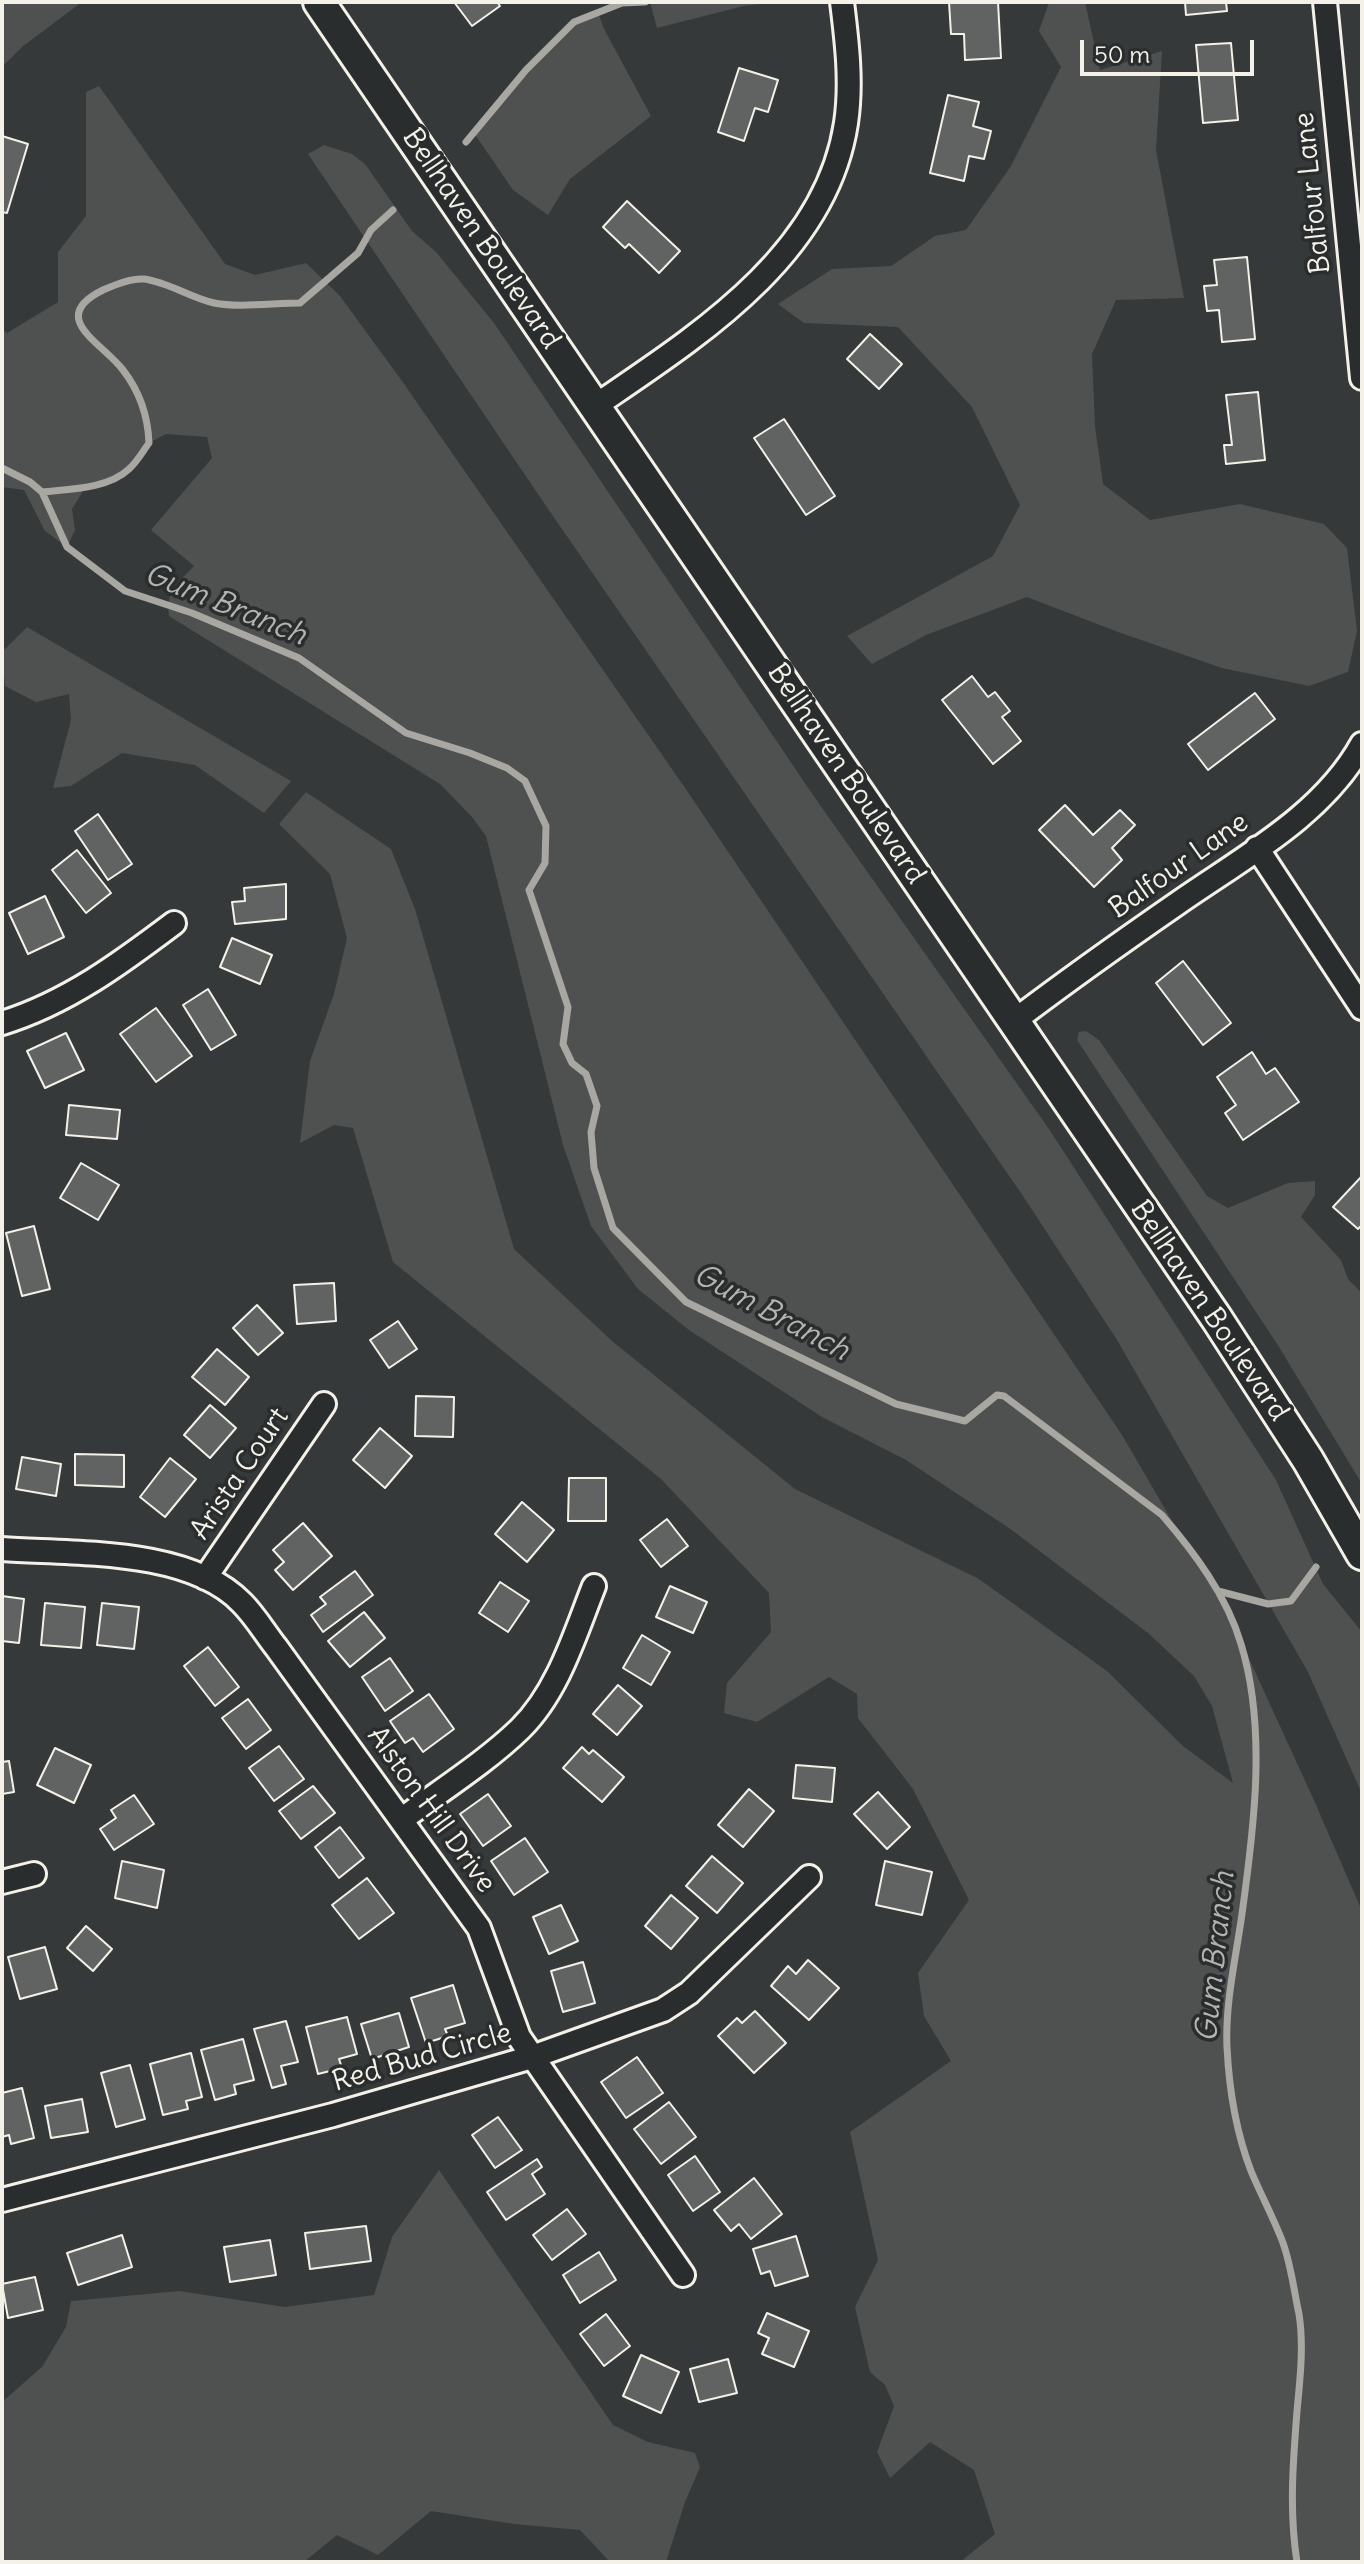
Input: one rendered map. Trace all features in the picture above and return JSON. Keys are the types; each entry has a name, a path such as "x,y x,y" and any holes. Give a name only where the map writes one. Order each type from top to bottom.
{"main road":[{"name":"Bellhaven Boulevard","path":"319,2 1217,1319 1308,1460 1362,1554"}],"street":[{"path":"595,406 724,313 775,262 809,217 827,185 846,125 848,46 842,2"},
{"name":"Balfour Lane","path":"1325,2 1362,378"},
{"name":"Balfour Lane","path":"1014,1021 1257,848 1319,800 1335,784 1362,744"},
{"path":"1257,848 1362,1008"},
{"path":"2,1023 30,1014 111,971 174,923"},
{"name":"Arista Court","path":"205,1578 324,1404"},
{"name":"Alston Hill Drive","path":"2,1549 176,1564 205,1578 241,1602 479,1928 519,2037 683,2275"},
{"path":"401,1820 521,1728 548,1690 566,1656 594,1586"},
{"path":"2,1882 34,1874"},
{"name":"Red Bud Circle","path":"2,2200 333,2115 532,2057 649,2016 676,2002 699,1984 809,1877"}],"shaded area":[{"path":"2,2 82,2 22,47 2,67"},
{"path":"650,2 776,2 744,6 657,28"},
{"path":"1049,2 1085,2 1100,70 1162,51 1156,150 1184,298 1116,300 1092,354 1095,426 1103,484 1150,520 1240,504 1324,524 1347,548 1357,631 1348,672 1309,686 1222,668 1027,597 926,635 872,664 847,636 993,556 1020,505 972,407 898,327 804,323 778,304 832,269 891,266 935,236 966,230 1011,166 1061,67 1039,31"},
{"path":"598,12 651,116 570,179 548,215 513,190 474,133 574,22"},
{"path":"99,86 225,264 255,275 306,263 340,296 681,782 1122,1435 1182,1538 1218,1591 1362,1911 1362,2562 960,2562 995,2534 974,2470 930,2442 890,2478 877,2452 894,2406 885,2385 870,2372 855,2307 878,2260 850,2132 951,2061 924,2016 918,1973 969,1900 913,1789 858,1718 857,1694 829,1677 757,1722 724,1713 727,1683 771,1632 769,1593 661,1479 393,1262 353,1128 334,1125 300,1143 310,1061 334,994 347,938 330,874 279,824 306,792 391,849 415,909 514,1249 612,1341 795,1489 979,1579 1107,1671 1183,1746 1233,1783 1212,1706 1194,1676 1148,1633 1009,1528 906,1460 822,1417 689,1330 638,1289 591,1226 563,1145 486,836 440,784 169,616 171,593 194,566 151,530 212,458 207,437 166,434 149,443 129,470 85,488 72,509 75,530 67,547 45,531 24,490 2,487 2,329 7,333 58,302 58,252 86,216 86,92"},
{"path":"324,145 352,154 365,164 412,231 436,252 494,323 813,795 1049,1129 1276,1480 1323,1584 1362,1632 1362,1794 1308,1672 1117,1340 1023,1196 544,503 308,154"},
{"path":"27,627 291,781 264,813 195,765 122,753 71,786 53,788 71,720 69,694 36,702 5,686 2,652"},
{"path":"1086,1031 1099,1040 1207,1196 1228,1208 1288,1183 1315,1181 1315,1195 1301,1217 1341,1260 1348,1279 1362,1293 1362,1484 1279,1347 1077,1040 1079,1032"},
{"path":"439,2170 613,2425 648,2442 695,2453 700,2467 666,2562 610,2562 580,2530 431,2511 378,2555 337,2535 304,2562 2,2562 2,2402 42,2367 66,2327 71,2301 179,2291 285,2307 374,2295 392,2237"}],"building":[{"path":"454,2 497,2 500,6 472,26"},
{"path":"949,2 998,2 1001,58 965,60 964,34 951,34"},
{"path":"1185,2 1226,2 1227,11 1186,15"},
{"path":"1231,43 1238,120 1203,123 1196,45"},
{"path":"739,68 778,80 768,112 755,108 744,141 718,132"},
{"path":"948,95 979,102 973,126 991,131 984,159 969,156 964,181 930,173"},
{"path":"2,136 28,144 7,213 2,212"},
{"path":"627,201 680,251 659,273 629,244 625,248 603,227"},
{"path":"1247,257 1255,339 1222,342 1219,310 1207,311 1204,286 1217,285 1214,260"},
{"path":"870,334 902,364 879,389 847,359"},
{"path":"1258,392 1265,460 1226,464 1224,445 1232,445 1226,395"},
{"path":"784,419 835,496 806,515 754,438"},
{"path":"972,676 988,697 995,692 1010,711 1002,717 1021,741 993,764 942,700"},
{"path":"1255,693 1275,719 1208,770 1188,744"},
{"path":"1065,805 1093,835 1120,810 1135,825 1112,848 1122,860 1094,887 1039,830"},
{"path":"98,814 132,864 108,880 75,831"},
{"path":"77,850 111,893 86,913 52,870"},
{"path":"286,884 286,919 235,924 232,902 245,901 244,888"},
{"path":"45,896 64,937 28,954 9,913"},
{"path":"232,938 272,955 260,984 220,967"},
{"path":"1183,961 1231,1023 1203,1045 1156,983"},
{"path":"208,989 236,1035 211,1050 183,1005"},
{"path":"156,1008 192,1056 156,1082 120,1034"},
{"path":"66,1033 84,1070 45,1088 27,1051"},
{"path":"1252,1052 1266,1074 1275,1068 1299,1102 1243,1140 1225,1113 1236,1105 1217,1077"},
{"path":"69,1105 120,1110 117,1139 66,1135"},
{"path":"81,1163 119,1185 98,1220 60,1198"},
{"path":"1362,1176 1362,1225 1358,1229 1333,1207"},
{"path":"34,1226 50,1289 22,1296 6,1233"},
{"path":"334,1283 336,1321 297,1324 294,1285"},
{"path":"257,1305 283,1333 258,1355 233,1328"},
{"path":"398,1321 417,1349 389,1368 370,1340"},
{"path":"217,1349 249,1377 225,1405 192,1377"},
{"path":"416,1396 454,1397 453,1437 415,1436"},
{"path":"210,1405 236,1428 210,1458 184,1435"},
{"path":"380,1428 412,1456 385,1488 353,1460"},
{"path":"75,1454 124,1455 124,1487 75,1485"},
{"path":"22,1457 61,1464 56,1496 16,1489"},
{"path":"170,1458 196,1479 165,1517 140,1497"},
{"path":"569,1478 606,1478 606,1521 568,1521"},
{"path":"522,1502 554,1530 527,1562 495,1534"},
{"path":"667,1519 688,1546 661,1567 640,1540"},
{"path":"303,1523 332,1556 293,1590 275,1570 284,1562 273,1550"},
{"path":"355,1571 373,1595 323,1632 311,1615 326,1604 320,1597"},
{"path":"500,1582 529,1601 508,1632 479,1613"},
{"path":"670,1586 707,1602 693,1633 656,1617"},
{"path":"2,1596 24,1599 19,1643 2,1641"},
{"path":"45,1603 85,1607 81,1648 41,1645"},
{"path":"102,1603 139,1607 134,1649 97,1645"},
{"path":"364,1612 385,1638 350,1667 328,1641"},
{"path":"642,1635 670,1652 651,1685 623,1668"},
{"path":"208,1647 239,1687 215,1706 184,1666"},
{"path":"390,1658 413,1691 385,1711 362,1677"},
{"path":"618,1685 642,1706 617,1735 593,1714"},
{"path":"429,1694 454,1729 423,1752 413,1738 405,1743 390,1721"},
{"path":"248,1699 271,1730 246,1749 222,1718"},
{"path":"279,1746 304,1779 274,1801 249,1768"},
{"path":"582,1747 589,1754 593,1750 624,1777 602,1802 563,1768"},
{"path":"55,1748 91,1765 74,1803 37,1785"},
{"path":"9,1761 14,1792 2,1794 2,1762"},
{"path":"796,1765 835,1768 832,1802 793,1798"},
{"path":"313,1786 335,1813 301,1839 279,1811"},
{"path":"749,1789 774,1811 743,1847 718,1825"},
{"path":"878,1792 910,1827 887,1849 854,1814"},
{"path":"488,1794 511,1826 483,1846 460,1814"},
{"path":"134,1795 154,1824 114,1850 100,1829 116,1818 111,1810"},
{"path":"340,1827 364,1858 339,1878 315,1847"},
{"path":"525,1838 548,1872 514,1895 491,1861"},
{"path":"712,1856 743,1883 717,1913 686,1886"},
{"path":"122,1861 164,1870 157,1908 115,1898"},
{"path":"885,1861 932,1872 922,1915 876,1905"},
{"path":"367,1878 394,1913 359,1939 332,1905"},
{"path":"671,1895 698,1918 671,1949 645,1926"},
{"path":"561,1905 578,1941 549,1954 533,1917"},
{"path":"86,1926 112,1949 93,1971 67,1948"},
{"path":"45,1947 57,1989 20,1999 8,1957"},
{"path":"808,1960 839,1988 809,2020 771,1986 788,1966 796,1974"},
{"path":"583,1962 595,2003 563,2012 551,1971"},
{"path":"453,1985 465,2023 445,2029 448,2036 426,2043 411,1998"},
{"path":"755,2011 786,2043 754,2073 718,2036 737,2018 742,2023"},
{"path":"399,2013 409,2047 372,2059 361,2024"},
{"path":"347,2017 357,2054 339,2059 342,2068 318,2074 306,2027"},
{"path":"286,2021 298,2062 281,2066 286,2084 272,2088 254,2029"},
{"path":"243,2039 254,2080 234,2085 236,2094 215,2100 201,2050"},
{"path":"191,2053 202,2097 186,2101 188,2109 163,2115 150,2064"},
{"path":"637,2057 663,2093 626,2118 601,2082"},
{"path":"130,2065 145,2119 116,2127 101,2073"},
{"path":"22,2088 34,2138 11,2144 9,2135 2,2137 2,2093"},
{"path":"82,2099 88,2132 51,2138 45,2106"},
{"path":"669,2102 696,2137 661,2164 634,2129"},
{"path":"498,2117 522,2150 495,2168 472,2135"},
{"path":"695,2156 720,2192 693,2211 668,2175"},
{"path":"537,2159 542,2167 532,2174 545,2194 506,2220 487,2192"},
{"path":"754,2178 782,2214 751,2239 739,2224 731,2231 714,2210"},
{"path":"567,2209 586,2234 552,2260 533,2235"},
{"path":"366,2226 371,2261 310,2269 305,2233"},
{"path":"122,2235 132,2267 78,2285 67,2253"},
{"path":"796,2236 808,2276 775,2286 770,2271 761,2274 753,2249"},
{"path":"270,2240 276,2275 230,2282 224,2247"},
{"path":"599,2252 616,2280 580,2303 563,2275"},
{"path":"35,2277 43,2310 8,2318 2,2284"},
{"path":"767,2313 809,2331 794,2367 762,2354 769,2338 758,2333"},
{"path":"606,2314 630,2346 604,2366 580,2334"},
{"path":"641,2355 679,2372 661,2413 623,2396"},
{"path":"728,2359 737,2393 699,2402 690,2369"}],"waterway":[{"path":"466,142 526,70 574,22 622,3 645,2"},
{"path":"42,492 88,487 110,481 132,466 149,443 145,413 134,387 123,370 84,330 79,320 79,311 87,300 118,284 144,279 214,303 300,303 358,253 371,230 393,210"},
{"name":"Gum Branch","path":"2,468 30,482 42,492 67,547 125,591 192,613 299,658 406,733 470,753 507,768 525,781 546,826 545,863 529,890 568,1007 563,1044 572,1063 586,1074 597,1106 591,1132 594,1168 613,1228 686,1302 896,1404 965,1421 997,1395 1004,1396 1162,1515 1208,1575 1235,1626 1249,1676 1254,1710 1254,1813 1229,1997 1227,2047 1241,2141 1283,2243 1299,2314 1301,2362 1292,2487 1297,2562"},
{"name":"Gum Branch","path":"1218,1591 1268,1604 1291,1601 1316,1567"}]}
